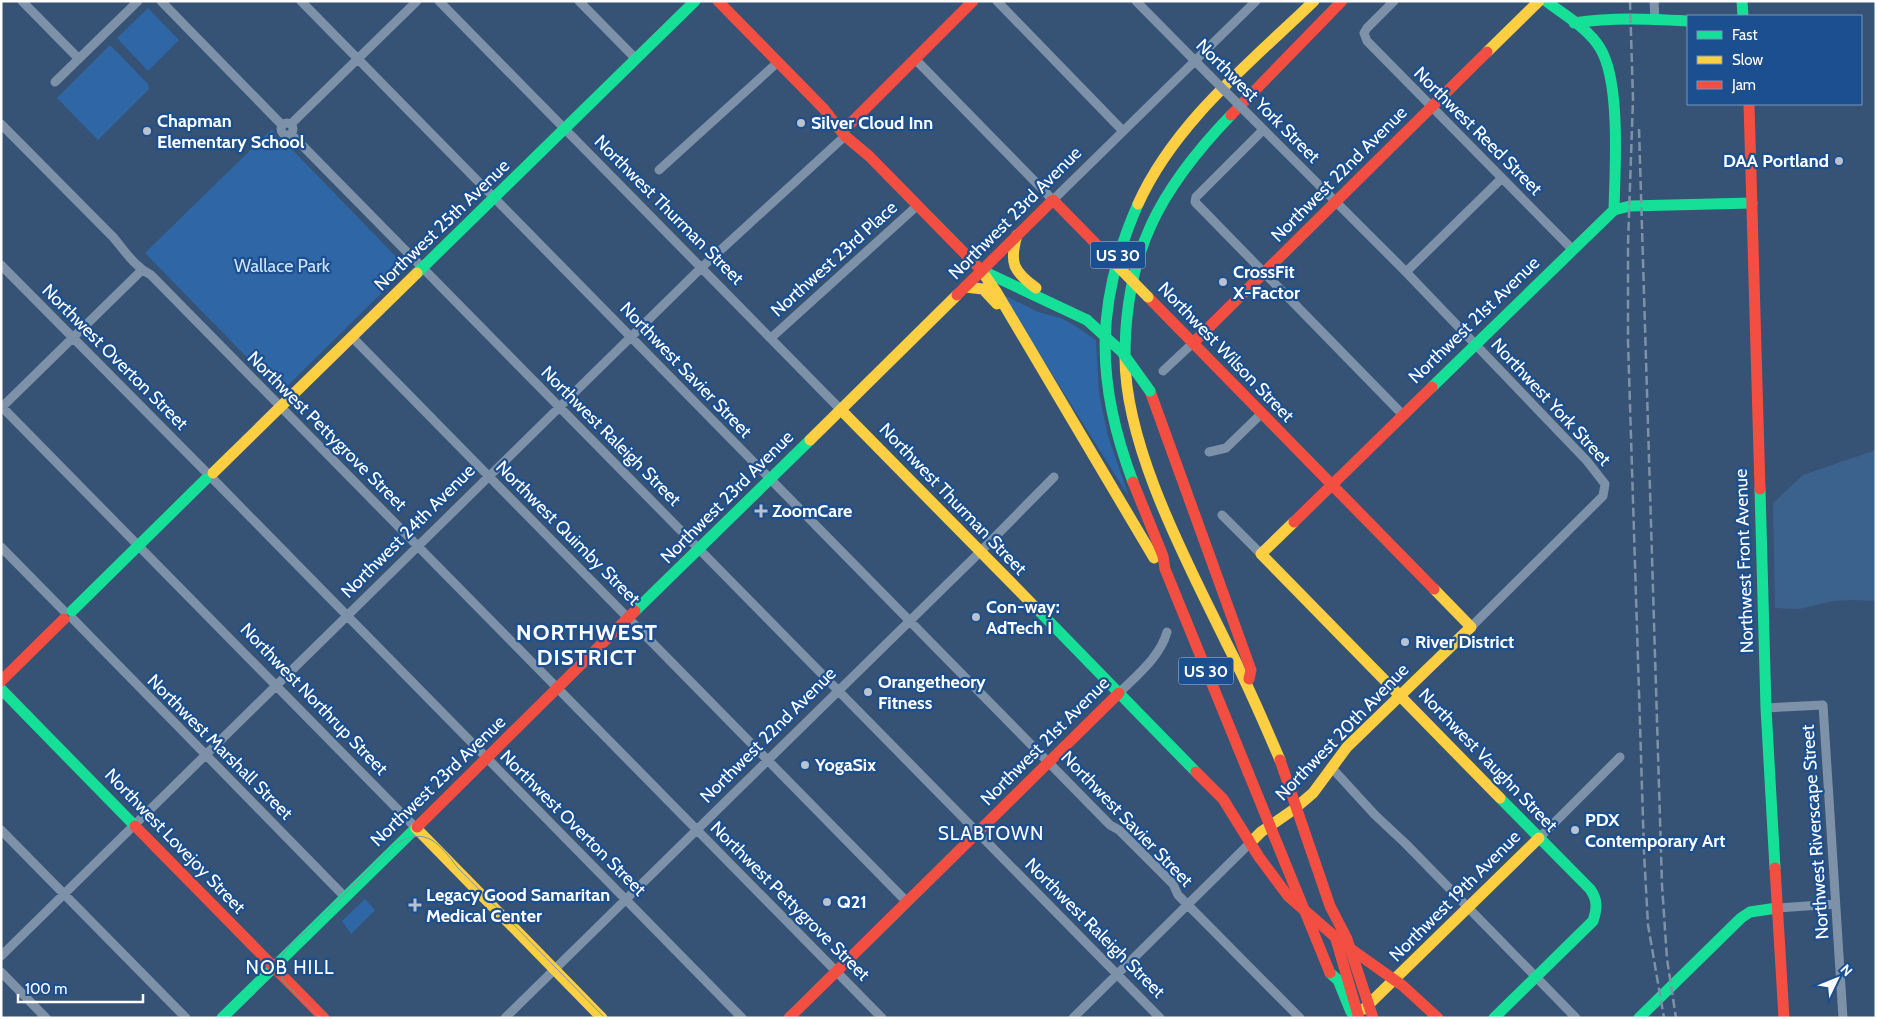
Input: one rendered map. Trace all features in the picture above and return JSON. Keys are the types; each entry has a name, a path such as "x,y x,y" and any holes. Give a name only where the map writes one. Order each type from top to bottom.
{"main road":[{"name":"Northwest 25th Avenue","path":"1,681 695,1"},
{"path":"718,1 824,109 837,116 846,131 860,140 869,156 981,270 997,293 1156,562 1165,569"},
{"name":"Northwest 24th Avenue","path":"846,131 973,1"},
{"name":"US 30","path":"1314,1 1216,97 1176,142 1141,198 1117,256 1108,300 1104,357 1108,393 1120,443 1163,556 1165,569 1330,973 1338,980 1356,1018"},
{"name":"US 30","path":"1342,1 1221,125 1196,154 1159,206 1143,242 1128,300 1124,328 1125,375 1128,401 1141,451 1156,491 1187,562 1248,686 1280,760 1330,906 1347,939 1373,1018"},
{"name":"Northwest 22nd Avenue","path":"1192,343 1539,1"},
{"path":"1546,1 1588,34 1601,49 1607,60 1610,72 1614,129 1614,210 1630,206 1752,203"},
{"path":"1742,1 1743,15"},
{"path":"1574,23 1594,20 1644,18 1654,20 1687,20"},
{"name":"Northwest Front Avenue","path":"1749,105 1766,708 1784,1018"},
{"name":"Northwest 23rd Avenue","path":"222,1018 1053,200"},
{"name":"Northwest Wilson Street","path":"1053,200 1471,626"},
{"name":"Northwest 21st Avenue","path":"1261,554 1614,210"},
{"path":"1018,235 1012,254 1016,270 1020,276 1067,310"},
{"path":"981,270 1087,320 1120,348 1134,366 1150,391 1216,569 1251,670 1248,686"},
{"path":"965,287 983,290 992,297 1022,345 1045,375"},
{"name":"Northwest Thurman Street","path":"841,410 1223,799 1272,877 1288,896 1341,942 1403,986 1438,1018"},
{"name":"Northwest Vaughn Street","path":"1261,554 1590,889 1596,898 1598,905 1593,920 1536,976"},
{"name":"Northwest 20th Avenue","path":"1250,842 1304,802 1347,748 1471,626"},
{"name":"Northwest Lovejoy Street","path":"1,688 324,1018"},
{"name":"Northwest 21st Avenue","path":"789,1018 1119,693"},
{"name":"Northwest Northrup Street","path":"416,828 602,1018"},
{"name":"Northwest 19th Avenue","path":"1356,1018 1539,838"},
{"path":"1330,906 1336,941 1356,1018"},
{"path":"1639,1018 1746,914 1777,908"},
{"path":"1330,973 1329,983 1342,1018"},
{"path":"1494,1018 1536,976"}],"street":[{"path":"22,1 79,59"},
{"path":"55,82 138,1"},
{"name":"Northwest Raleigh Street","path":"161,1 288,128 559,407 1160,1018"},
{"name":"Northwest Savier Street","path":"301,1 908,622 1110,825 1119,830 1173,884 1178,895 1300,1018"},
{"path":"288,128 417,1"},
{"name":"Northwest Thurman Street","path":"439,1 841,410"},
{"path":"579,1 635,58"},
{"path":"997,1 1123,131"},
{"name":"Northwest York Street","path":"1136,1 1406,272 1587,461 1605,484"},
{"name":"Northwest 23rd Avenue","path":"1053,200 1256,1"},
{"name":"Northwest Reed Street","path":"1394,1 1367,28 1364,34 1368,41 1572,249"},
{"path":"1654,1 1654,20"},
{"name":"Northwest Wilson Street","path":"915,59 1053,200"},
{"path":"659,170 778,62"},
{"name":"Northwest Pettygrove Street","path":"1,124 113,237 142,270 150,275 882,1018"},
{"path":"1263,130 1196,197 1195,202 1403,415"},
{"name":"Northwest 24th Avenue","path":"1,956 701,268 846,131"},
{"path":"1406,272 1502,178"},
{"name":"Northwest 23rd Place","path":"771,338 918,205"},
{"name":"Northwest Overton Street","path":"1,264 742,1018"},
{"path":"2,407 142,270"},
{"name":"Northwest Quimby Street","path":"352,337 907,902"},
{"name":"Northwest 22nd Avenue","path":"1163,371 1192,343"},
{"name":"Northwest Northrup Street","path":"2,407 416,828"},
{"path":"1209,452 1226,448 1262,413"},
{"name":"Northwest 22nd Avenue","path":"506,1018 1054,477"},
{"name":"Northwest 20th Avenue","path":"1471,626 1603,496 1605,484"},
{"name":"Northwest Vaughn Street","path":"1222,515 1261,554"},
{"name":"Northwest Marshall Street","path":"1,547 345,897"},
{"name":"Northwest 21st Avenue","path":"1119,693 1149,663 1161,646 1167,632"},
{"name":"Northwest Riverscape Street","path":"1766,708 1823,705 1843,1018"},
{"name":"Northwest 19th Avenue","path":"1539,838 1620,756"},
{"path":"1331,767 1350,790 1576,1018"},
{"path":"1,830 186,1018"},
{"name":"Northwest 20th Avenue","path":"1072,1018 1250,842"},
{"path":"1777,908 1835,904"},
{"path":"1,972 46,1018"}],"green space":[{"path":"148,8 179,40 148,71 117,38"},
{"path":"110,45 148,84 149,89 98,140 57,98"},
{"name":"Wallace Park","path":"272,129 276,136 285,142 407,268 281,392 145,253"},
{"path":"1002,294 1038,312 1061,318 1096,340 1099,393 1108,436 1129,497"},
{"path":"365,899 375,910 351,934 342,921"}],"shaded area":[{"path":"1876,450 1876,601 1834,601 1799,609 1775,608 1773,503 1803,475"}],"tram line":[{"path":"321,1018 283,981 280,967 282,956 288,947 397,843 416,836 432,840 445,851 457,867 605,1018"}],"railway":[{"path":"1630,1 1633,99 1628,244 1628,341 1644,852 1648,925 1664,1018"},
{"path":"1639,129 1662,885 1667,959 1676,1018"}],"traffic: fast":[{"path":"417,273 695,1"},
{"path":"1546,1 1589,34 1600,48 1607,63 1614,103 1616,150 1614,210"},
{"path":"1742,1 1743,15"},
{"path":"1574,23 1617,19 1687,21"},
{"path":"1125,357 1127,319 1132,285 1140,254 1151,224 1166,196 1184,169 1231,115"},
{"path":"1432,387 1614,210 1630,206 1752,203"},
{"path":"1133,482 1112,410 1105,342 1114,275 1124,240 1138,204"},
{"path":"983,271 1087,320"},
{"path":"1087,320 1122,352 1150,391"},
{"path":"635,611 810,440"},
{"path":"72,611 206,479"},
{"path":"1760,489 1766,708 1775,868"},
{"path":"1038,610 1196,772"},
{"path":"1,689 135,826"},
{"path":"1494,1018 1593,921 1596,909 1596,901 1590,889 1500,798"},
{"path":"222,1018 417,827"},
{"path":"1639,1018 1741,918 1750,912 1777,908"},
{"path":"1330,973 1338,980 1351,1012"}],"traffic: slow":[{"path":"1138,204 1172,146 1193,120 1240,70 1314,1"},
{"path":"1487,52 1539,1"},
{"path":"1017,235 1013,253 1015,266 1022,276 1036,288"},
{"path":"1101,249 1148,297"},
{"path":"981,270 997,293 1154,558"},
{"path":"213,473 417,273"},
{"path":"965,287 983,289 997,304"},
{"path":"810,440 957,295"},
{"path":"1125,357 1128,392 1135,428 1161,503 1280,760"},
{"path":"841,410 1038,610"},
{"path":"1294,522 1261,554 1500,798"},
{"path":"1251,842 1261,832 1293,810 1313,793 1347,747 1471,627 1434,589"},
{"path":"416,828 602,1018"},
{"path":"1364,1009 1539,838"}],"traffic: jam":[{"path":"718,1 824,109 844,135 869,156 981,270"},
{"path":"847,127 973,1"},
{"path":"1231,115 1342,1"},
{"path":"1193,343 1487,52"},
{"path":"1749,105 1760,489"},
{"path":"957,295 1053,200 1101,249"},
{"path":"1148,297 1434,589"},
{"path":"1294,522 1432,387"},
{"path":"1150,391 1251,670 1249,679"},
{"path":"1133,482 1163,556 1165,569 1248,772"},
{"path":"417,827 635,611"},
{"path":"1,681 64,619"},
{"path":"789,1018 1119,693"},
{"path":"1280,760 1330,906 1347,939 1373,1018"},
{"path":"1196,772 1223,799 1259,857 1288,896 1341,942 1403,986 1438,1018"},
{"path":"1248,772 1330,973"},
{"path":"135,826 324,1018"},
{"path":"1775,868 1784,1018"},
{"path":"1335,936 1359,1018"}],"place":[{"name":"Silver Cloud Inn","path":"801,123"},
{"name":"Chapman Elementary School","path":"147,131"},
{"name":"DAA Portland","path":"1839,161"},
{"name":"CrossFit X-Factor","path":"1223,282"},
{"name":"ZoomCare","path":"761,511"},
{"name":"Con-way: AdTech I","path":"976,617"},
{"name":"River District","path":"1405,642"},
{"name":"Orangetheory Fitness","path":"868,692"},
{"name":"YogaSix","path":"805,765"},
{"name":"PDX Contemporary Art","path":"1575,830"},
{"name":"Q21","path":"827,902"},
{"name":"Legacy Good Samaritan Medical Center","path":"415,905"}],"district":[{"name":"NORTHWEST DISTRICT","path":"587,644"},
{"name":"SLABTOWN","path":"991,833"},
{"name":"NOB HILL","path":"290,967"}]}
